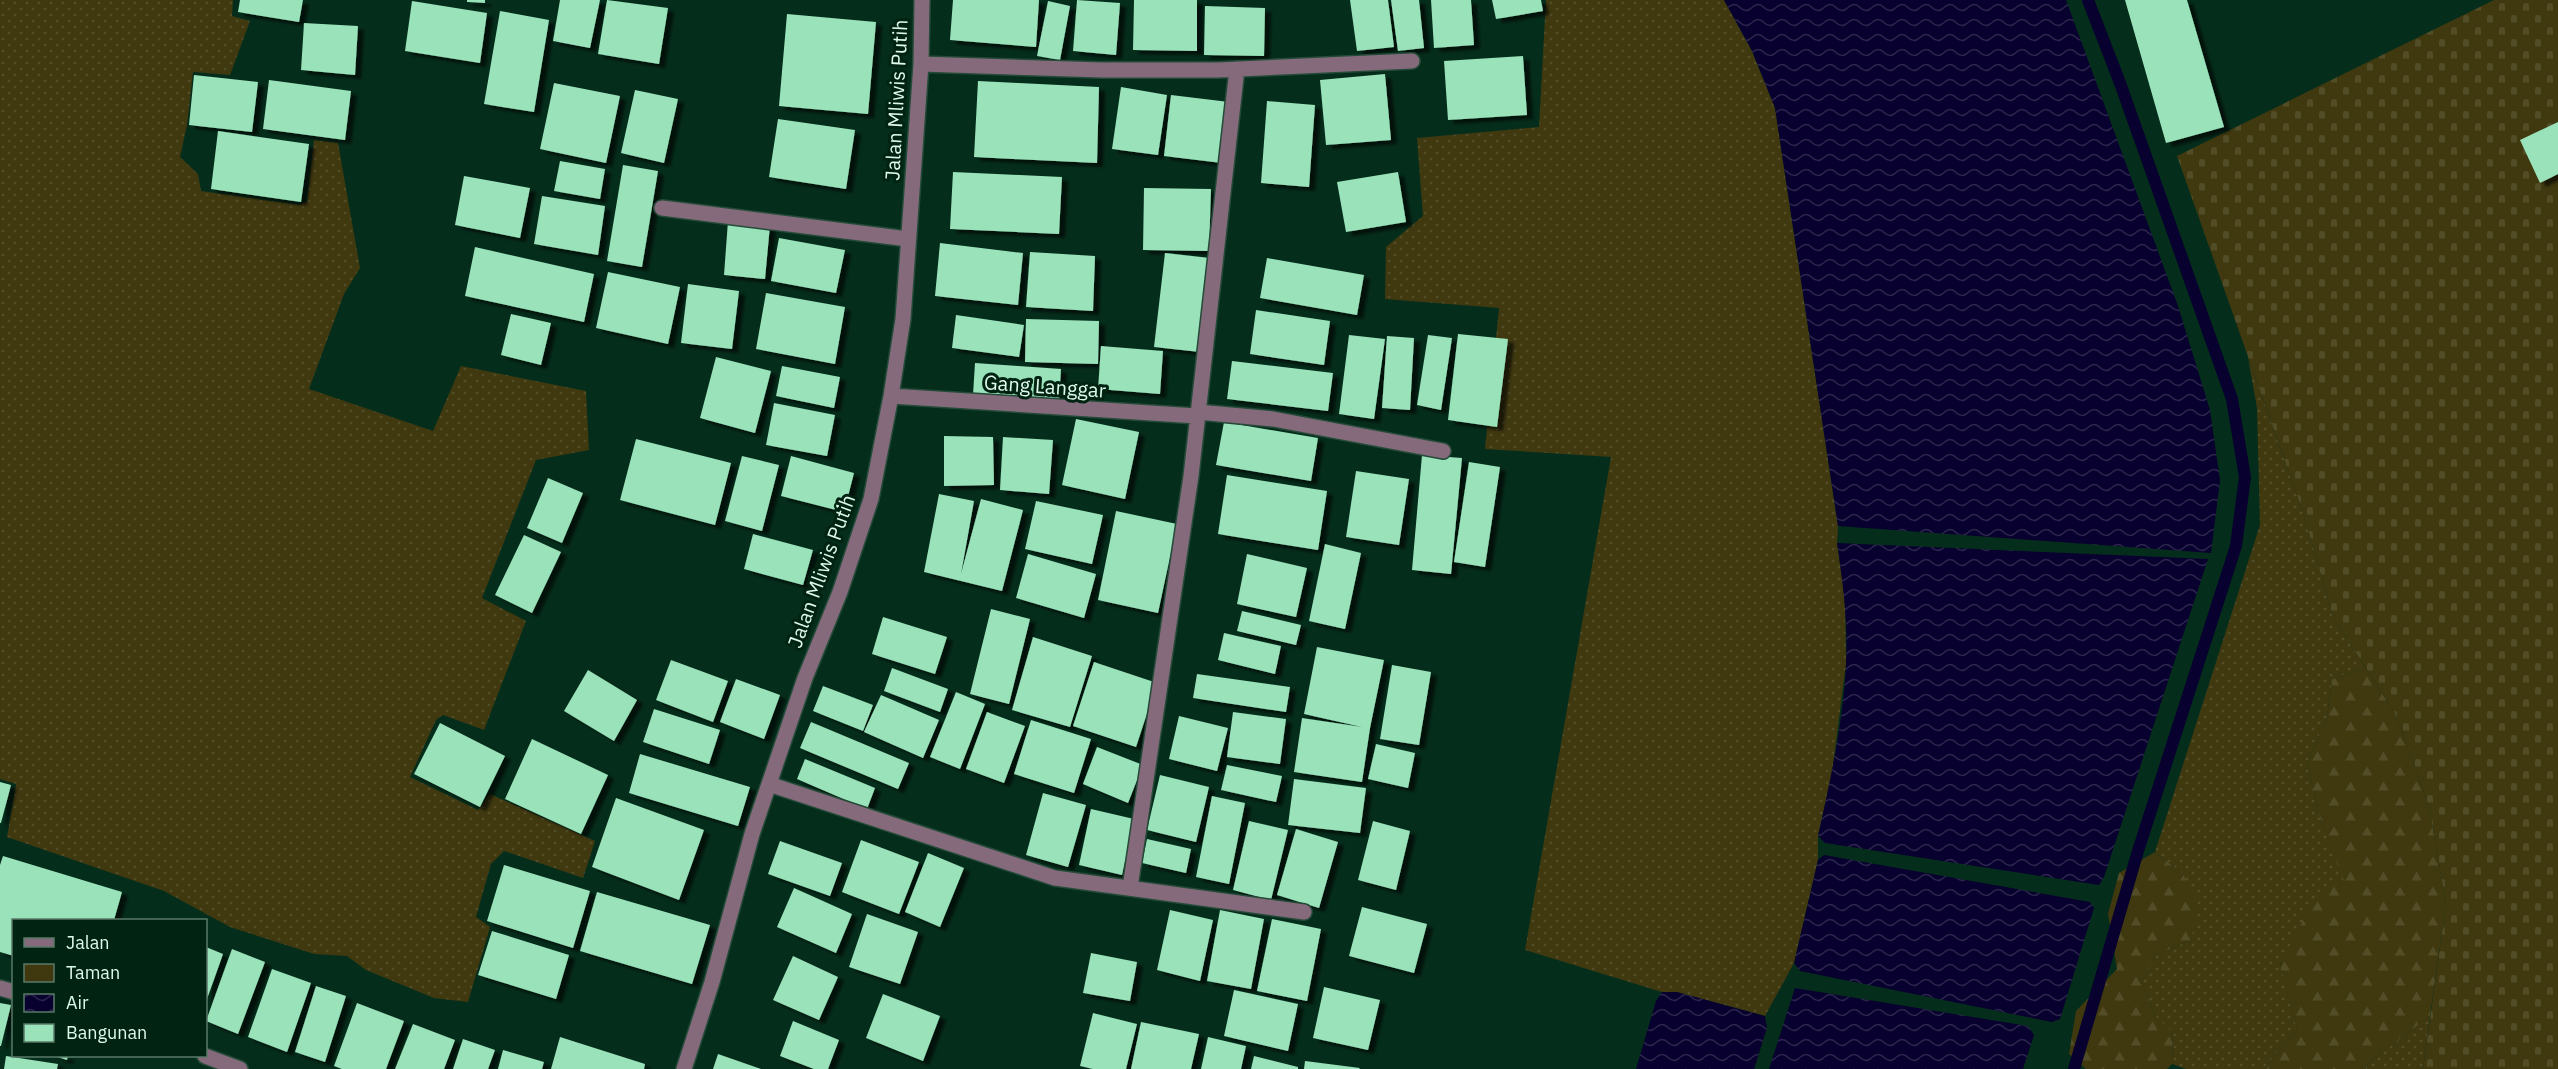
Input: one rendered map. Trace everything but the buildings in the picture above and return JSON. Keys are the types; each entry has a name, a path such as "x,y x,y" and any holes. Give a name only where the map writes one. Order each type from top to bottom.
{"street":[{"name":"Jalan Mliwis Putih","path":"684,1069 712,982 752,834 804,678 859,538 871,499 903,319 921,64 922,0"},
{"path":"921,64 1102,70 1237,69 1412,62"},
{"path":"1130,888 1191,476 1237,69"},
{"path":"662,208 908,239"},
{"name":"Gang Langgar","path":"891,396 1273,419 1443,451"},
{"path":"769,784 1055,878 1304,912"},
{"path":"207,1057 231,1067"}],"green space":[{"path":"0,0 233,0 232,16 250,21 230,75 193,72 187,125 180,157 198,174 201,191 299,205 307,201 314,140 338,143 360,268 344,294 309,389 433,431 461,366 586,391 589,450 536,460 482,598 526,621 484,730 443,715 436,720 410,777 478,810 490,794 595,841 583,878 504,851 491,864 476,917 490,927 468,1002 434,998 366,970 347,956 314,954 230,927 164,891 7,837 16,784 0,779"},
{"path":"1546,0 1724,0 1752,51 1775,108 1838,526 1837,544 1845,598 1846,664 1832,773 1818,836 1818,860 1794,963 1765,1016 1677,992 1662,992 1525,950 1611,457 1485,449 1499,308 1385,299 1386,247 1423,216 1417,138 1539,127"},
{"path":"2494,0 2558,0 2558,1069 2423,1069 2446,904 2429,806 2396,715 2333,617 2303,512 2177,156"},
{"path":"2248,357 2303,512 2333,617 2365,667 2332,679 2327,717 2307,764 2319,815 2345,882 2280,964 2297,1029 2263,1069 2186,1069 2172,1064 2173,1033 2155,1016 2142,982 2156,955 2191,940 2183,874 2155,852 2260,525 2257,408"},
{"path":"2365,667 2396,715 2429,806 2446,904 2430,1016 2368,1063 2367,1069 2263,1069 2297,1029 2280,965 2317,893 2344,881 2319,815 2307,764 2327,717 2332,679"},
{"path":"2155,852 2183,874 2199,906 2191,940 2156,955 2142,982 2155,1016 2173,1032 2172,1064 2167,1069 2086,1069 2069,1054 2076,1011 2117,969 2108,914 2119,873"},
{"path":"2430,1016 2423,1069 2367,1069 2368,1063"}],"water":[{"path":"1724,0 2066,0 2178,306 2210,410 2220,480 2211,553 1838,526 1775,108 1752,51"},
{"path":"1837,543 2208,559 2104,877 2099,885 1825,843 1818,836 1836,750 1845,684 1846,618"},
{"path":"1824,855 2090,902 2094,908 2060,1019 2052,1022 1800,971 1794,963 1818,860"},
{"path":"1795,988 2028,1026 2034,1035 2023,1069 1769,1069"},
{"path":"1662,992 1677,992 1765,1016 1767,1028 1754,1069 1636,1069 1656,1001"}],"waterway":[{"path":"2074,1069 2138,851 2236,546 2245,477 2232,399 2120,83 2088,0"}]}
